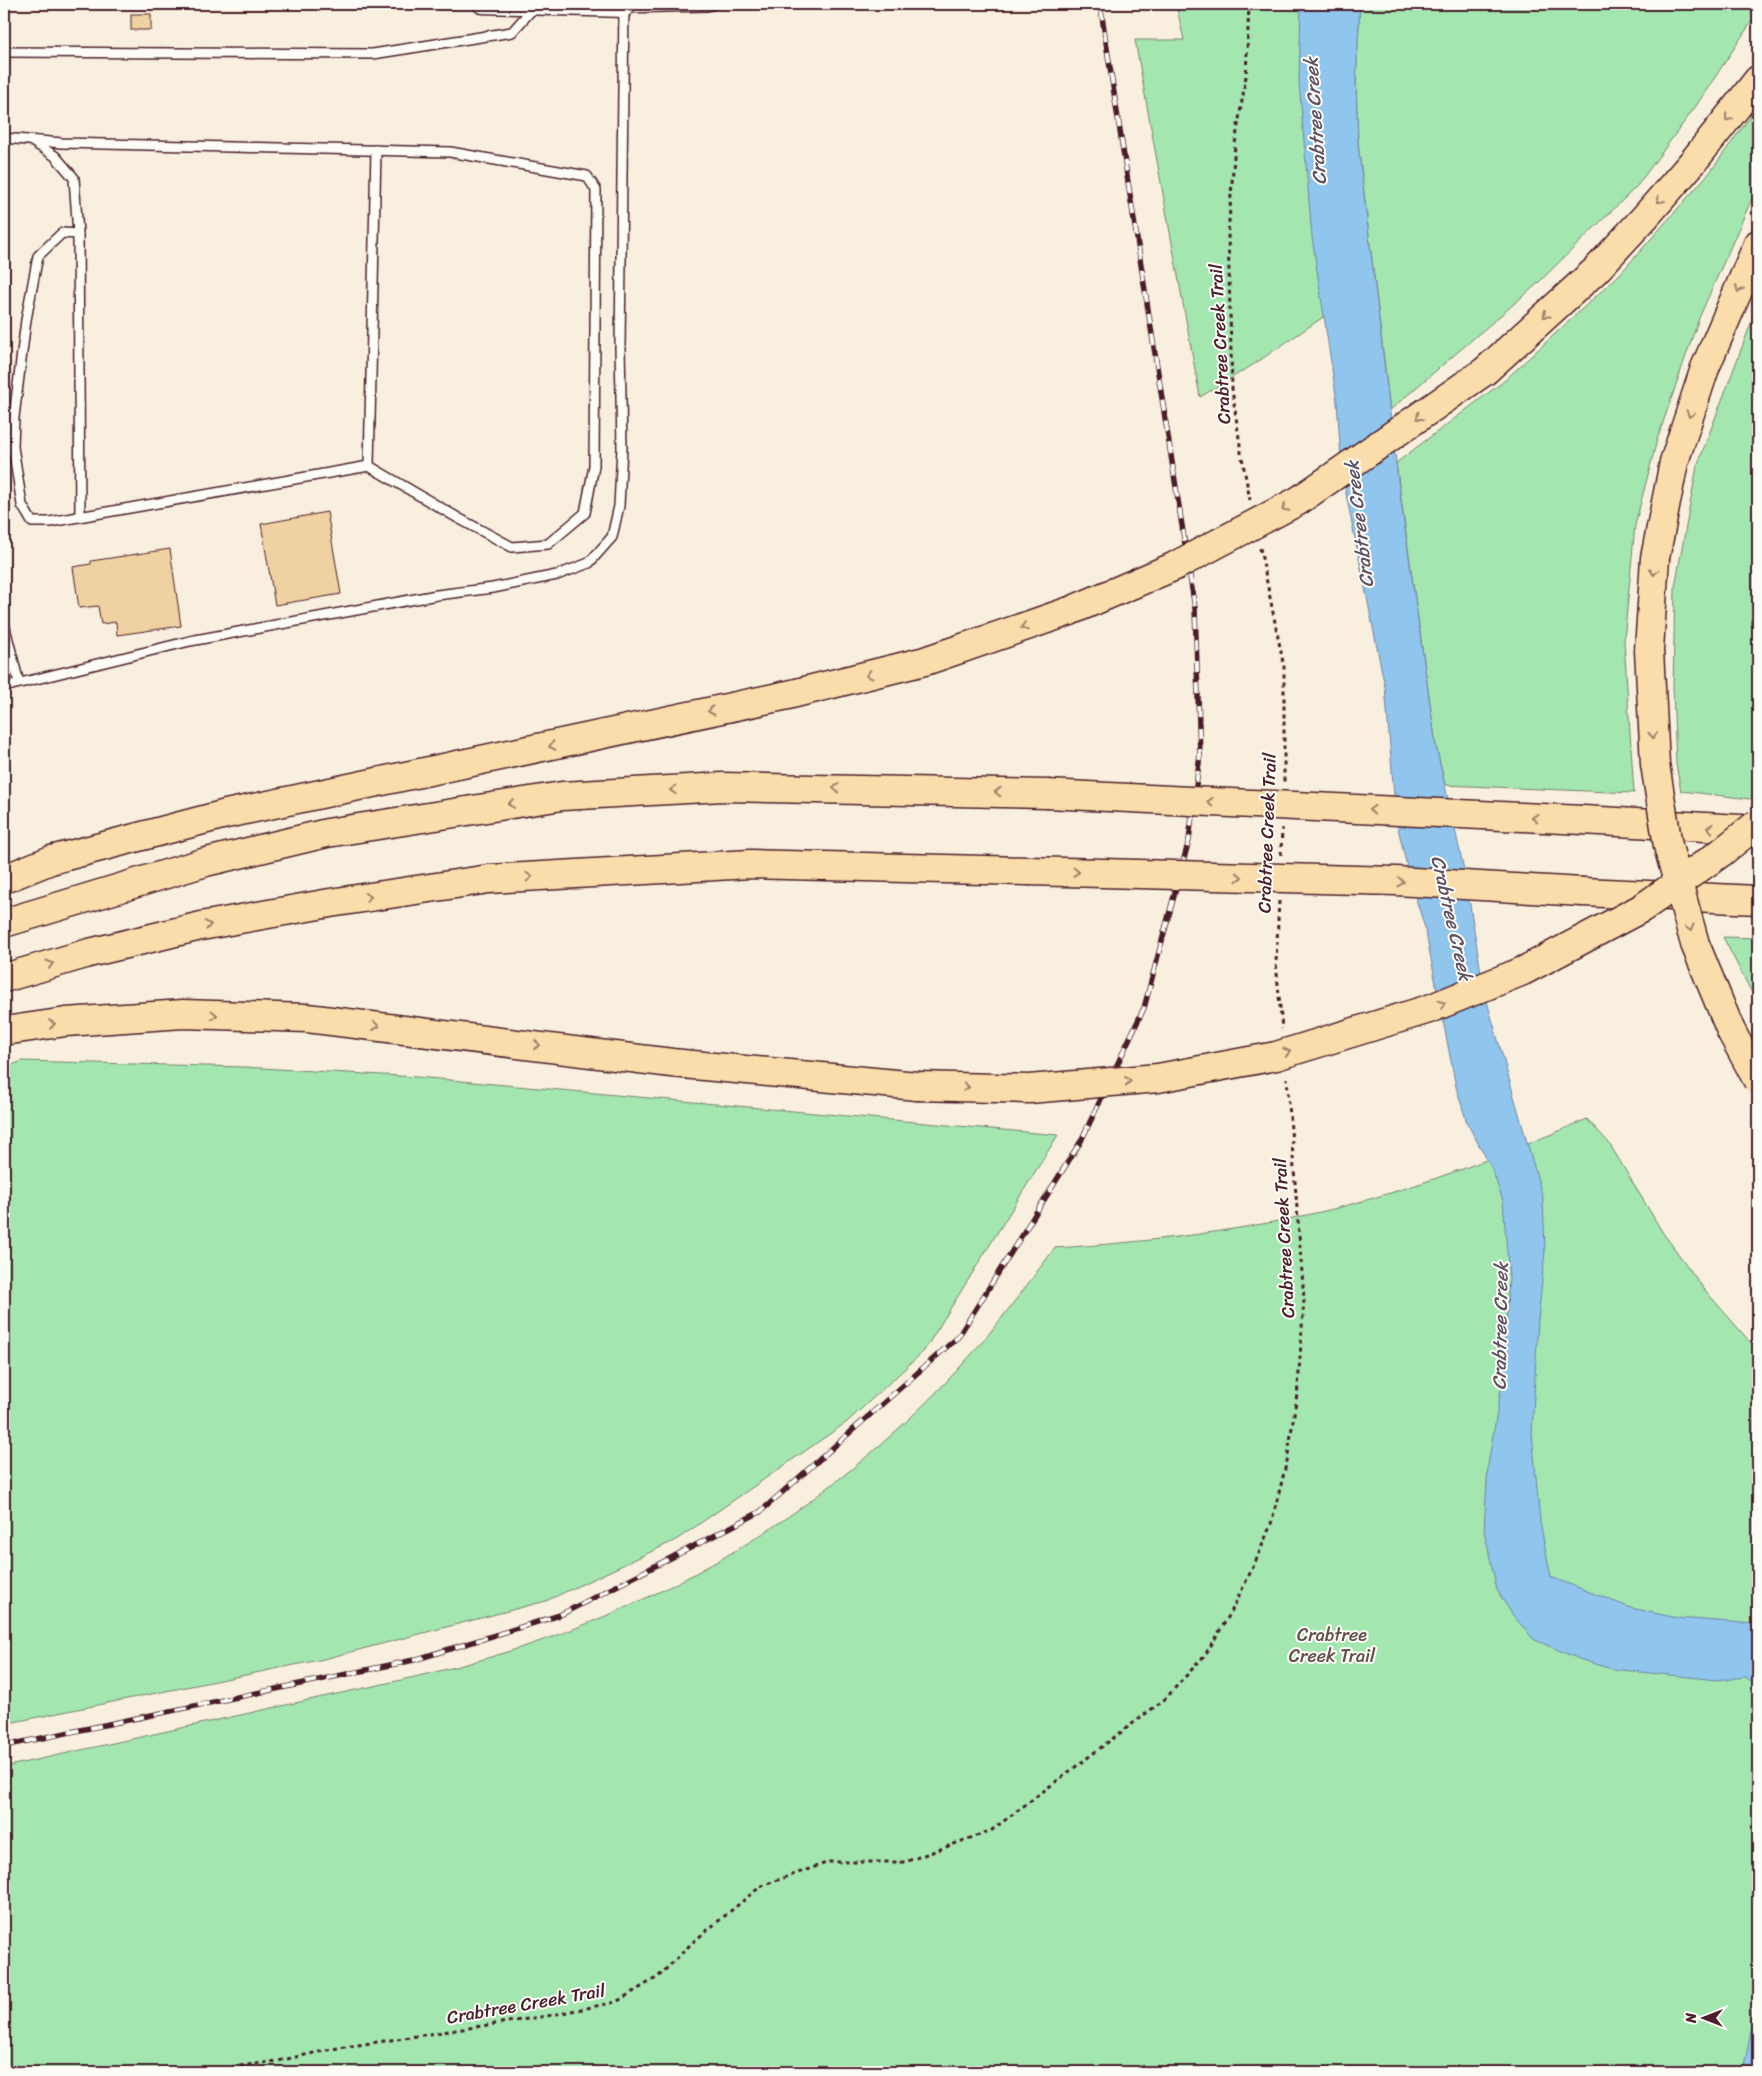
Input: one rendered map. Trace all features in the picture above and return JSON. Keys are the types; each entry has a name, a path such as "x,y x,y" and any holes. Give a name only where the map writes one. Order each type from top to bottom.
{"highway":[{"path":"4,879 51,860 226,814 769,699 925,662 1070,611 1173,567 1298,501 1485,371 1596,270 1692,163 1758,80"},
{"path":"1758,244 1705,368 1674,462 1655,558 1649,650 1655,764 1668,846 1695,944 1731,1031 1758,1081"},
{"path":"4,923 206,862 327,833 562,796 723,788 1047,794 1758,830"},
{"path":"4,1031 66,1022 183,1014 307,1018 672,1063 917,1086 1029,1089 1158,1078 1276,1056 1429,1009 1524,971 1642,908 1722,852 1758,823"},
{"path":"4,978 89,953 201,926 330,903 489,879 750,864 1396,881 1758,900"}],"street":[{"path":"482,4 624,6"}],"lane":[{"path":"4,687 190,641 437,595 493,588 557,576 589,563 612,537 619,506 622,448 620,347 624,6 707,6 714,4"},
{"path":"4,52 374,54 512,32 535,5"},
{"path":"4,138 62,143 450,152 587,176 596,190 594,466 585,513 548,544 512,547 369,466 50,522 32,522 22,505 13,447 14,417 26,320 38,256 62,233 78,234"},
{"path":"30,140 56,156 74,178 78,234 80,517"},
{"path":"369,466 376,150"},
{"path":"4,624 19,683"}],"path":[{"name":"Crabtree Creek Trail","path":"1249,4 1246,76 1236,144 1228,234 1232,389 1250,501"},
{"name":"Crabtree Creek Trail","path":"1258,540 1284,667 1284,788"},
{"name":"Crabtree Creek Trail","path":"1281,856 1282,827"},
{"name":"Crabtree Creek Trail","path":"1279,894 1276,962 1283,1030"},
{"name":"Crabtree Creek Trail","path":"192,2072 278,2061 332,2050 547,2016 616,2002 658,1977 693,1942 761,1886 829,1862 905,1862 992,1830 1165,1699 1205,1655 1230,1614 1255,1563 1271,1524 1287,1461 1298,1387 1304,1299 1286,1069"}],"green space":[{"path":"1176,4 1335,4 1338,307 1256,363 1200,397 1135,40 1184,40"},
{"path":"1360,4 1758,4 1758,12 1696,106 1637,186 1536,285 1390,410 1358,143 1356,82"},
{"path":"1758,106 1758,185 1699,318 1657,440 1635,525 1624,641 1634,793 1445,785 1436,746 1396,463 1504,381 1620,274 1710,172"},
{"path":"1758,305 1758,792 1750,799 1681,791 1676,764 1673,689 1675,587 1697,466"},
{"path":"1723,937 1758,938 1758,997 1751,991"},
{"path":"22,1061 244,1067 417,1077 1058,1135 924,1351 847,1422 676,1540 546,1601 324,1659 4,1724 4,1068"},
{"name":"Crabtree Creek Trail","path":"1587,1119 1609,1143 1663,1233 1704,1289 1758,1351 1758,2072 4,2072 4,1767 437,1671 527,1646 611,1614 692,1575 731,1553 806,1504 881,1445 928,1401 972,1354 1055,1248 1197,1234 1267,1223 1337,1208 1401,1190 1464,1168 1526,1145"}],"water":[{"name":"Crabtree Creek","path":"1301,4 1360,4 1356,82 1358,143 1398,480 1436,746 1465,874 1484,991 1543,1198 1545,1251 1538,1320 1532,1433 1540,1522 1551,1577 1631,1608 1677,1618 1758,1624 1758,1687 1746,1677 1717,1680 1612,1669 1579,1659 1533,1639 1512,1614 1497,1590 1484,1530 1488,1465 1502,1383 1509,1278 1503,1201 1492,1169 1467,1123 1456,1087 1425,928 1410,880 1396,819 1385,687 1342,474 1337,402 1312,237 1299,82"},
{"path":"1758,1964 1758,2072 1743,2072 1753,2021"}],"building":[{"path":"131,14 151,14 151,30 131,30"},
{"path":"327,512 341,594 275,605 261,524"},
{"path":"170,549 181,626 117,635 116,622 101,624 98,606 79,608 73,567 91,564 91,561"}],"railway":[{"path":"4,1746 414,1660 560,1615 760,1512 958,1337 1081,1141 1144,1008 1189,840 1200,755 1195,608 1100,4"}]}
